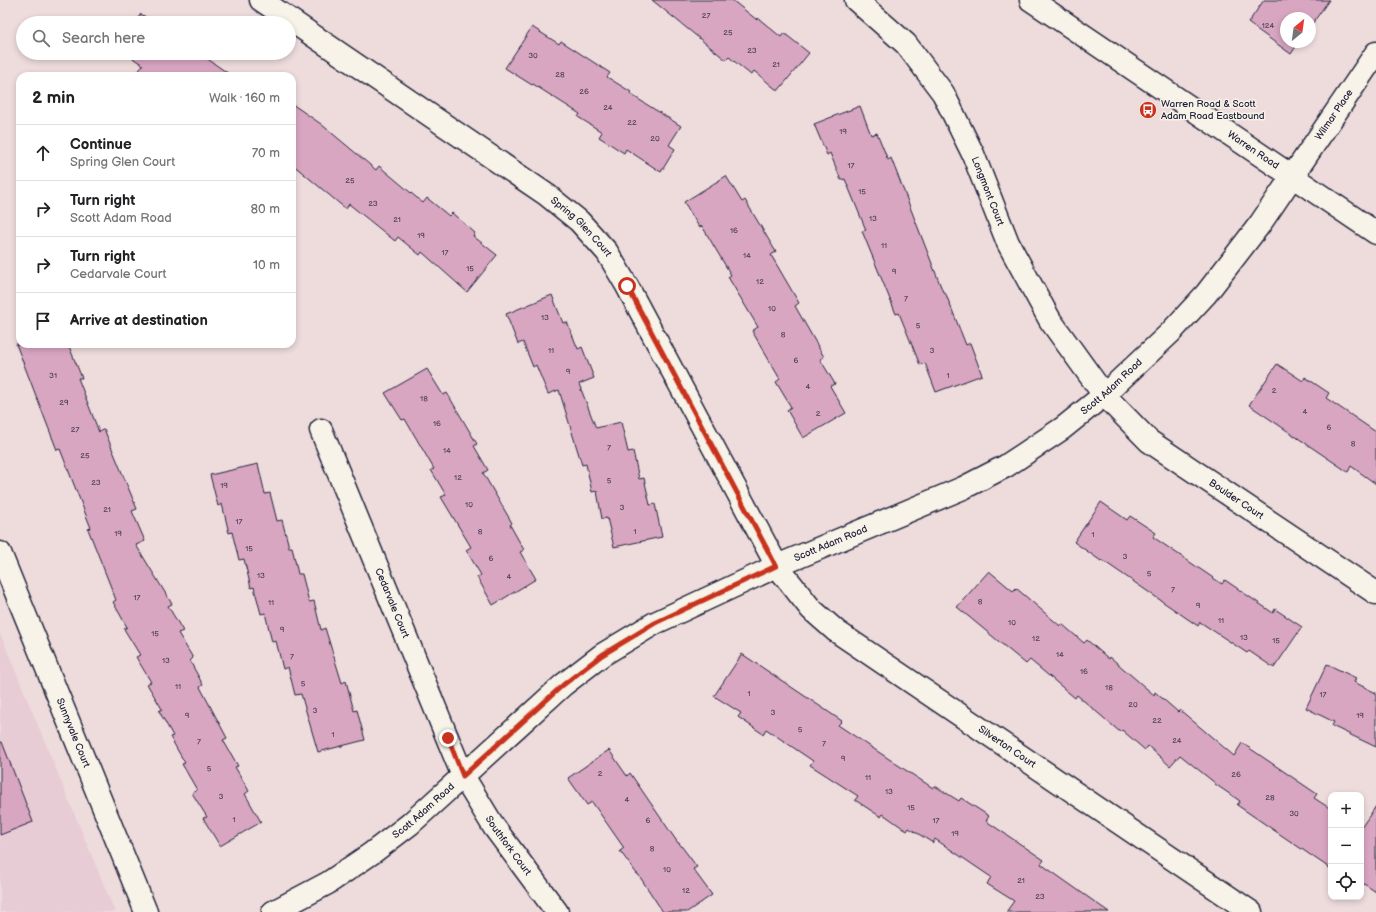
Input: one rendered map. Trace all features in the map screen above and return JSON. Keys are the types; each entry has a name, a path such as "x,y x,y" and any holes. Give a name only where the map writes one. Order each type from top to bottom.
{"street":[{"name":"Spring Glen Court","path":"261,0 285,16"},
{"name":"Longmont Court","path":"856,0 906,44 943,93 973,154 1008,243 1050,320 1104,395"},
{"name":"Warren Road","path":"1031,0 1376,233"},
{"name":"Spring Glen Court","path":"296,24 547,194 579,221 607,252 627,286 776,566"},
{"name":"Wilmar Place","path":"1292,176 1376,53"},
{"name":"Scott Adam Road","path":"273,912 328,882 372,854 410,824 563,685 602,655 655,623 776,566 963,488 998,469 1063,428 1104,395 1170,333 1206,294 1260,224 1292,176"},
{"name":"Boulder Court","path":"1104,395 1149,442 1376,592"},
{"name":"Cedarvale Court","path":"321,430 463,776"},
{"name":"Sunnyvale Court","path":"0,553 146,912"},
{"name":"Silverton Court","path":"776,566 811,609 836,631 1251,912"},
{"name":"Southfork Court","path":"463,776 494,826 557,912"}],"shaded area":[{"path":"0,633 115,912 0,912"}],"building":[{"path":"652,0 732,0 757,20 758,18 781,37 784,33 809,53 778,91 754,71 751,75 729,57 726,60"},
{"path":"1264,0 1329,0 1316,18 1316,12 1280,12 1280,46 1248,23"},
{"path":"532,27 559,44 561,41 610,73 607,77 631,92 630,94 681,126 669,145 675,149 661,172 626,149 624,153 599,137 602,132 578,117 580,114 505,68"},
{"path":"1283,48 1295,48 1291,54"},
{"path":"136,60 209,60 226,72 138,72 143,65"},
{"path":"860,106 871,135 877,133 888,160 891,158 943,292 945,292 966,345 970,343 982,375 936,392 925,363 920,365 899,313 896,314 862,231 866,230 845,179 841,180 830,153 827,155 814,124"},
{"path":"296,107 321,124 376,170 379,166 423,203 427,198 449,216 452,213 475,233 473,236 497,255 467,292 422,252 420,255 398,237 395,241 349,204 346,209 296,167"},
{"path":"726,176 742,202 745,200 776,252 771,255 799,303 795,306 824,357 820,359 835,384 830,386 846,413 803,438 787,410 791,407 776,382 780,379 752,331 758,327 728,277 731,275 702,226 699,227 684,202"},
{"path":"552,295 563,323 567,322 578,349 582,347 594,378 579,384 596,428 621,422 628,452 633,451 639,479 644,478 650,505 655,504 662,537 614,547 607,518 602,519 597,491 592,492 586,464 582,465 559,390 548,394 536,365 533,367 523,342 518,344 506,314"},
{"path":"18,348 70,348 82,378 78,378 99,432 104,429 137,509 132,511 145,541 136,545 172,604 168,606 183,631 178,633 193,658 190,661 203,685 200,687 227,738 223,740 238,766 235,767 249,791 245,794 261,822 220,846 203,818 207,817 192,793 197,790 182,764 185,763 170,737 173,736 159,711 162,709 147,684 151,682 136,657 140,655 124,629 127,627 113,602 116,600 88,529 91,528 60,449 57,450"},
{"path":"1277,364 1303,381 1305,377 1329,393 1326,398 1376,432 1376,484 1351,466 1348,472 1249,405"},
{"path":"427,369 443,395 447,393 477,444 474,446 488,470 483,473 512,523 510,525 524,550 520,552 536,579 493,605 477,577 481,575 466,550 471,547 441,497 446,495 431,470 434,469 405,419 402,420 385,393"},
{"path":"258,464 265,494 270,493 277,521 282,520 289,547 292,547 298,574 302,574 309,602 314,601 321,630 325,628 342,683 346,681 354,711 357,710 365,740 318,752 301,694 295,695 288,667 283,669 276,641 272,642 265,613 261,614 254,587 251,588 244,559 239,560 232,532 229,533 222,504 218,506 210,475"},
{"path":"1101,502 1127,520 1130,516 1156,533 1153,537 1222,584 1225,580 1273,613 1275,609 1302,627 1274,668 1249,651 1247,653 1200,622 1198,626 1074,542"},
{"path":"989,571 1013,591 1016,588 1060,626 1062,624 1084,643 1087,640 1109,659 1110,657 1154,695 1155,692 1178,712 1180,710 1234,756 1242,743 1317,794 1314,798 1328,807 1328,867 1237,805 1240,801 1215,784 1180,755 1170,766 1148,746 1145,750 1122,730 1120,732 1077,695 1075,698 1030,660 1026,664 957,607"},
{"path":"742,654 842,721 838,725 910,773 933,788 935,786 959,801 961,798 989,816 986,821 1044,860 1041,864 1109,912 1006,912 1014,901 987,884 991,877 935,839 933,843 909,828 907,831 883,814 881,817 855,800 858,796 810,765 813,761 766,729 763,734 738,717 741,713 714,696"},
{"path":"1327,664 1356,678 1354,682 1376,693 1376,747 1332,726 1334,722 1306,708"},
{"path":"0,742 2,742 33,822 0,835"},
{"path":"609,750 627,776 630,773 678,843 697,867 693,869 712,895 687,912 663,912 638,874 620,851 624,848 592,802 587,805 568,778"},
{"path":"1376,806 1376,892 1364,884 1364,824"}],"place":[{"name":"Warren Road & Scott Adam Road Eastbound","path":"1148,110"}],"route":[{"path":"448,738 463,776 563,685 602,655 655,623 776,566 627,286"}]}
